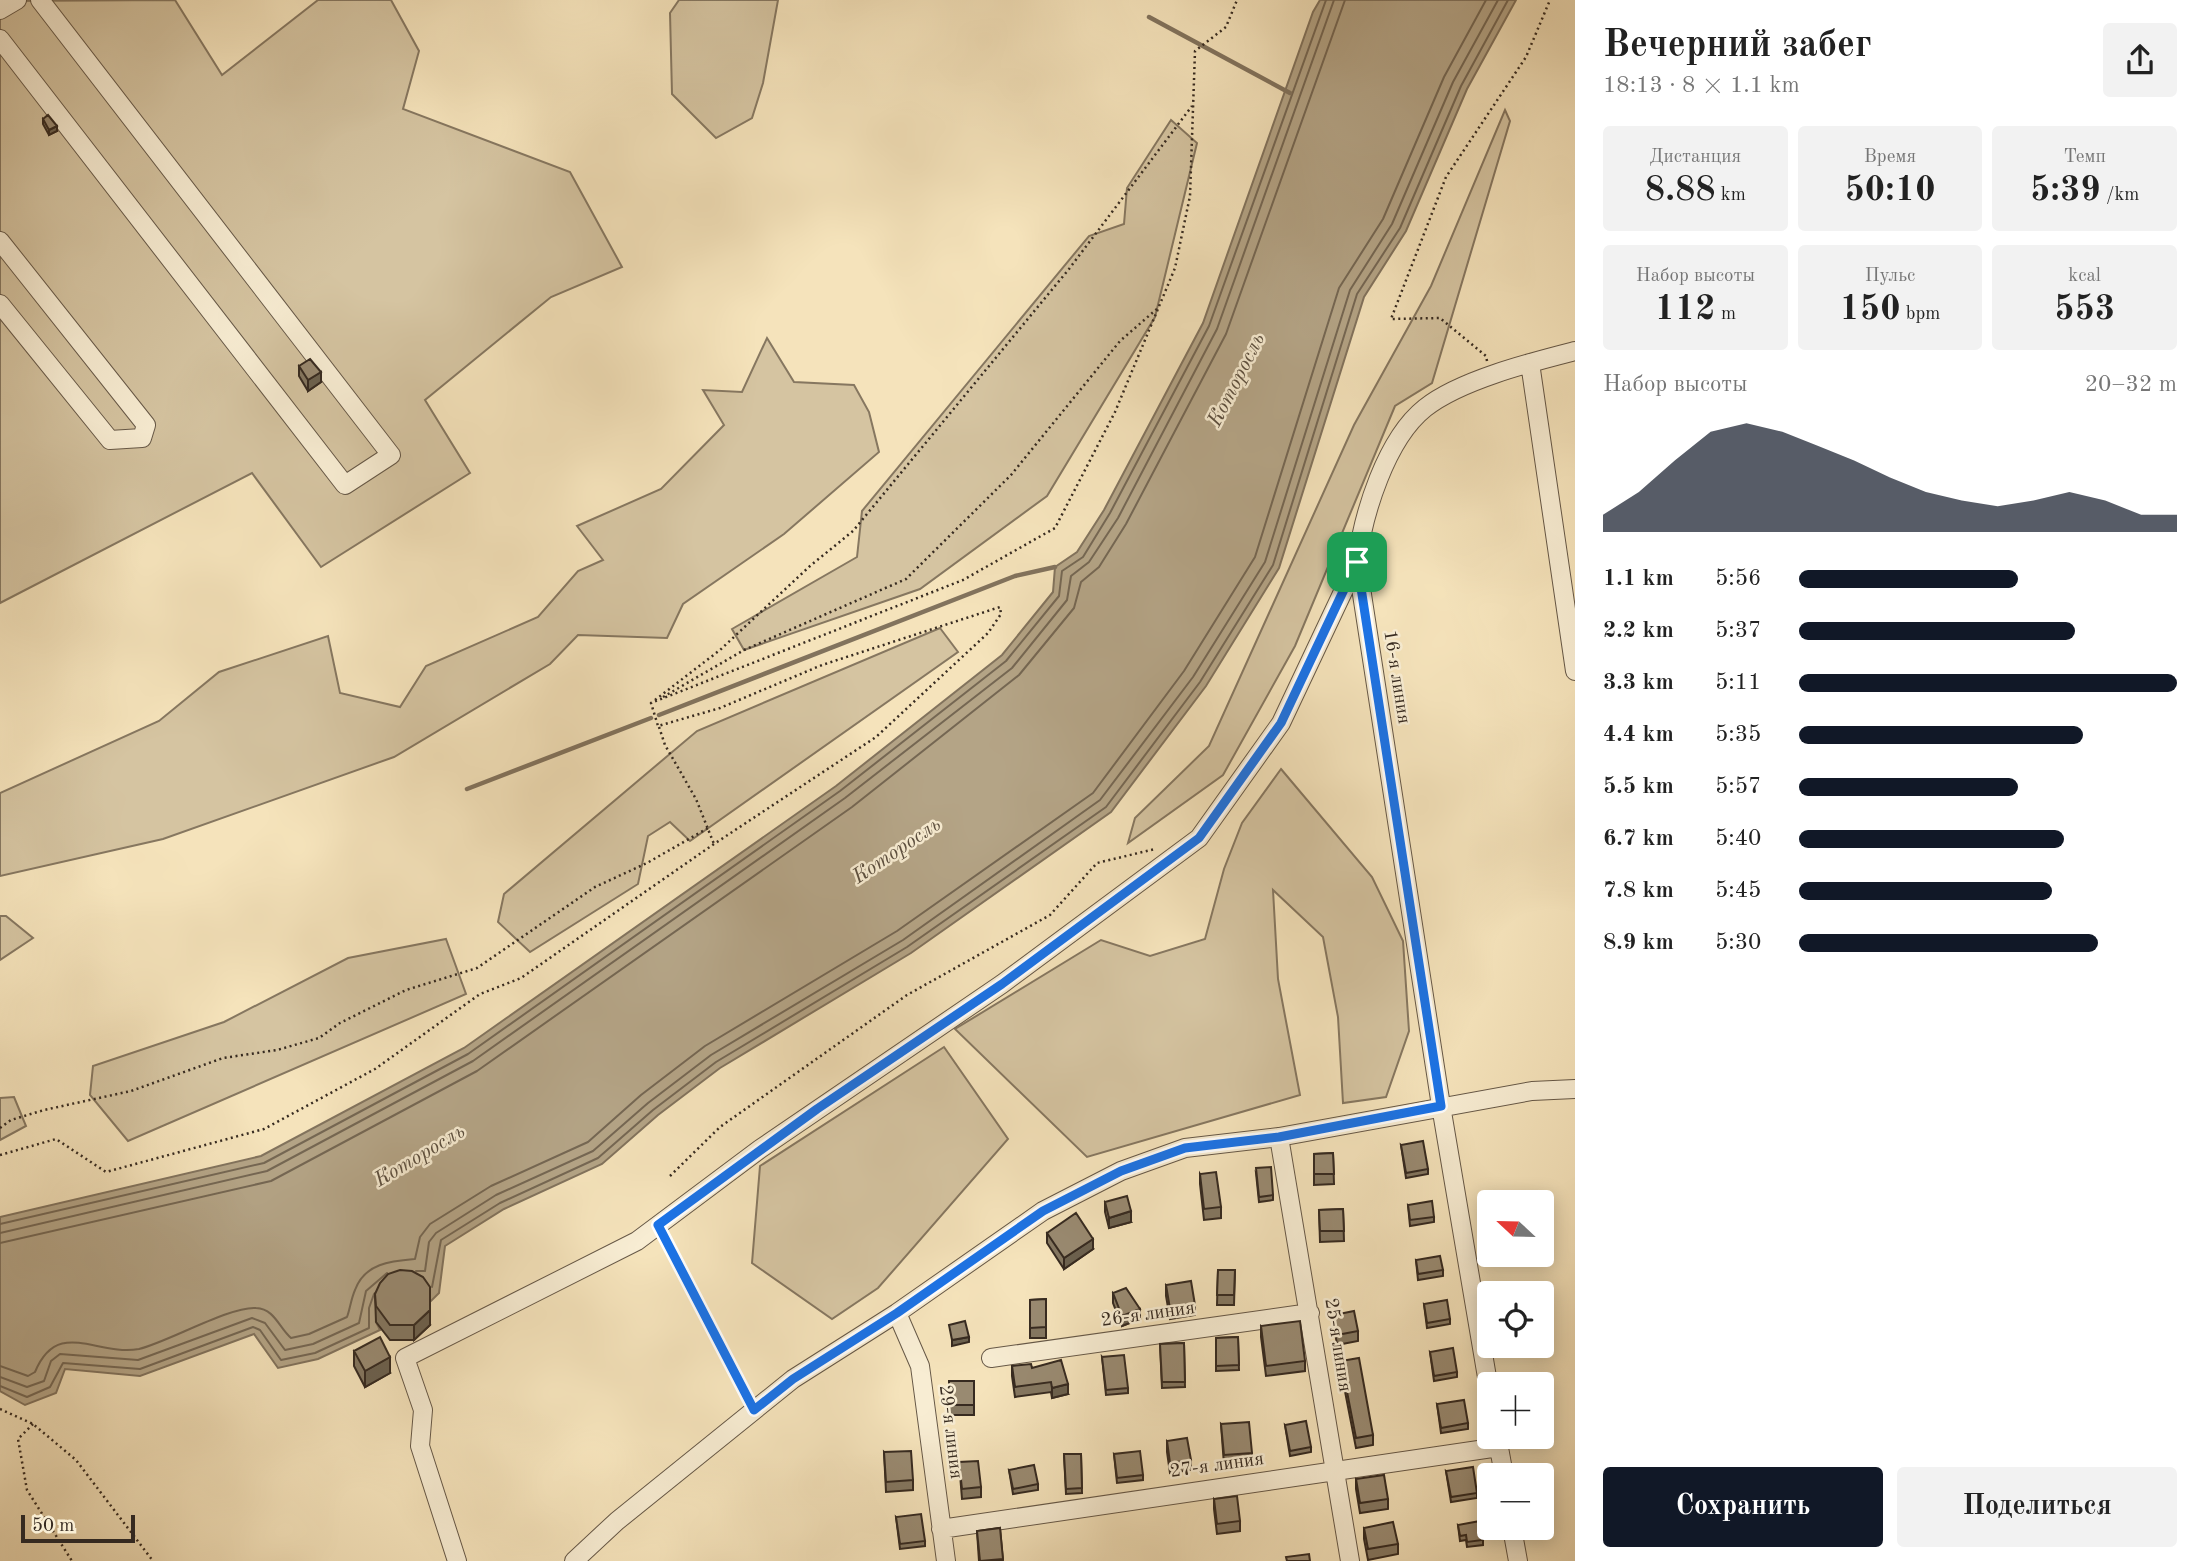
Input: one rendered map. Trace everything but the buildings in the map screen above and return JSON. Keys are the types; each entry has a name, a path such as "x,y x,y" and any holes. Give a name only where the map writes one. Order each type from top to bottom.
{"street":[{"path":"0,10 18,0"},
{"path":"0,39 345,485 391,455 40,0"},
{"path":"0,241 146,425 142,438 110,440 0,304"},
{"name":"16-я линия","path":"1486,1372 1441,1106 1357,562 1360,532 1377,485 1407,427 1425,408 1489,377 1575,351"},
{"path":"1530,363 1567,564 1575,671"},
{"path":"457,1561 420,1446 423,1410 405,1358 607,1258 658,1225 791,1127 1002,984 1199,838 1281,723 1357,562"},
{"path":"574,1561 617,1521 793,1379 897,1313 1043,1211 1121,1171 1185,1148 1279,1137 1532,1091 1575,1089"},
{"name":"25-я линия","path":"1279,1137 1350,1561"},
{"name":"29-я линия","path":"897,1313 920,1366 946,1561"},
{"name":"26-я линия","path":"991,1357 1310,1313"},
{"name":"27-я линия","path":"942,1529 1336,1472 1477,1446"},
{"path":"1514,1540 1518,1561"}],"path":[{"path":"651,703 962,580 1055,528 1115,412 1175,268 1190,196 1195,51 1226,27 1237,0"},
{"path":"1489,377 1486,356 1440,318 1391,319 1446,177 1526,57 1550,0"},
{"path":"651,703 720,650 792,587 810,566 853,531 1069,269 1192,106"},
{"path":"651,703 744,650 906,579 1011,475 1120,341 1159,307"},
{"path":"0,1155 56,1139 106,1172 264,1129 375,1069 480,994 522,978 714,844 876,737 988,633 1001,614 1000,607 822,665 720,708 658,726"},
{"path":"651,703 658,726 714,844"},
{"path":"0,1128 11,1120 131,1091 223,1058 276,1050 319,1038 340,1023 406,989 477,968 595,887 647,863 708,828"},
{"path":"670,1177 720,1127 907,995 1003,944 1050,915 1097,863 1161,847"},
{"path":"658,1225 754,1410"},
{"path":"0,1409 33,1424 76,1460 153,1561"},
{"path":"33,1424 18,1439 27,1490 72,1561"}],"shaded area":[{"path":"175,0 222,75 318,0 391,0 419,51 403,109 570,172 622,267 551,297 425,400 470,473 321,567 252,473 0,603 0,1"},
{"path":"679,0 778,0 763,83 752,118 716,138 672,94 670,13"},
{"path":"1505,110 1510,121 1432,383 1395,406 1295,646 1223,775 1128,843 1135,818 1209,746 1354,425 1431,286"},
{"path":"1171,120 1197,143 1155,317 1047,496 920,589 744,650 732,629 857,557 862,511 1089,236 1124,224 1127,188"},
{"path":"767,338 794,382 854,385 869,412 879,452 784,534 683,604 667,638 578,635 550,664 394,757 163,839 0,876 0,793 159,721 219,672 328,636 340,693 400,707 426,666 538,617 578,571 603,560 577,526 661,489 724,425 703,390 742,392"},
{"path":"940,628 958,652 690,841 670,822 648,836 638,884 530,952 498,922 504,894 697,731"},
{"path":"1281,769 1372,877 1403,941 1409,1031 1386,1097 1343,1103 1338,1017 1323,937 1273,890 1278,979 1300,1095 1087,1157 955,1029 1101,940 1150,956 1205,939 1224,869 1242,823"},
{"path":"0,916 6,916 33,938 0,960"},
{"path":"446,939 466,994 128,1141 90,1095 93,1066 224,1022 348,958"},
{"path":"944,1047 1008,1139 878,1288 832,1319 752,1263 760,1166"},
{"path":"14,1097 26,1126 0,1140 0,1098"}],"water":[{"name":"Которосль","path":"1320,0 1516,0 1467,89 1406,231 1364,297 1279,568 1206,686 1111,812 911,953 720,1068 658,1115 602,1164 504,1209 445,1246 439,1293 430,1302 376,1322 380,1330 318,1359 278,1368 254,1334 140,1376 65,1369 56,1393 25,1405 0,1391 0,1217 261,1156 464,1048 836,786 1002,655 1053,592 1055,567 1077,552 1104,510 1203,323 1313,12"}],"waterway":[{"path":"1149,17 1290,93"},
{"path":"659,715 1015,576 1055,567"},
{"path":"467,789 651,718"}],"route":[{"path":"1357,562 1441,1106 1279,1137 1185,1148 1121,1171 1043,1211 897,1313 793,1379 754,1410 658,1225 817,1109 1002,984 1199,838 1281,723 1357,562"}]}
